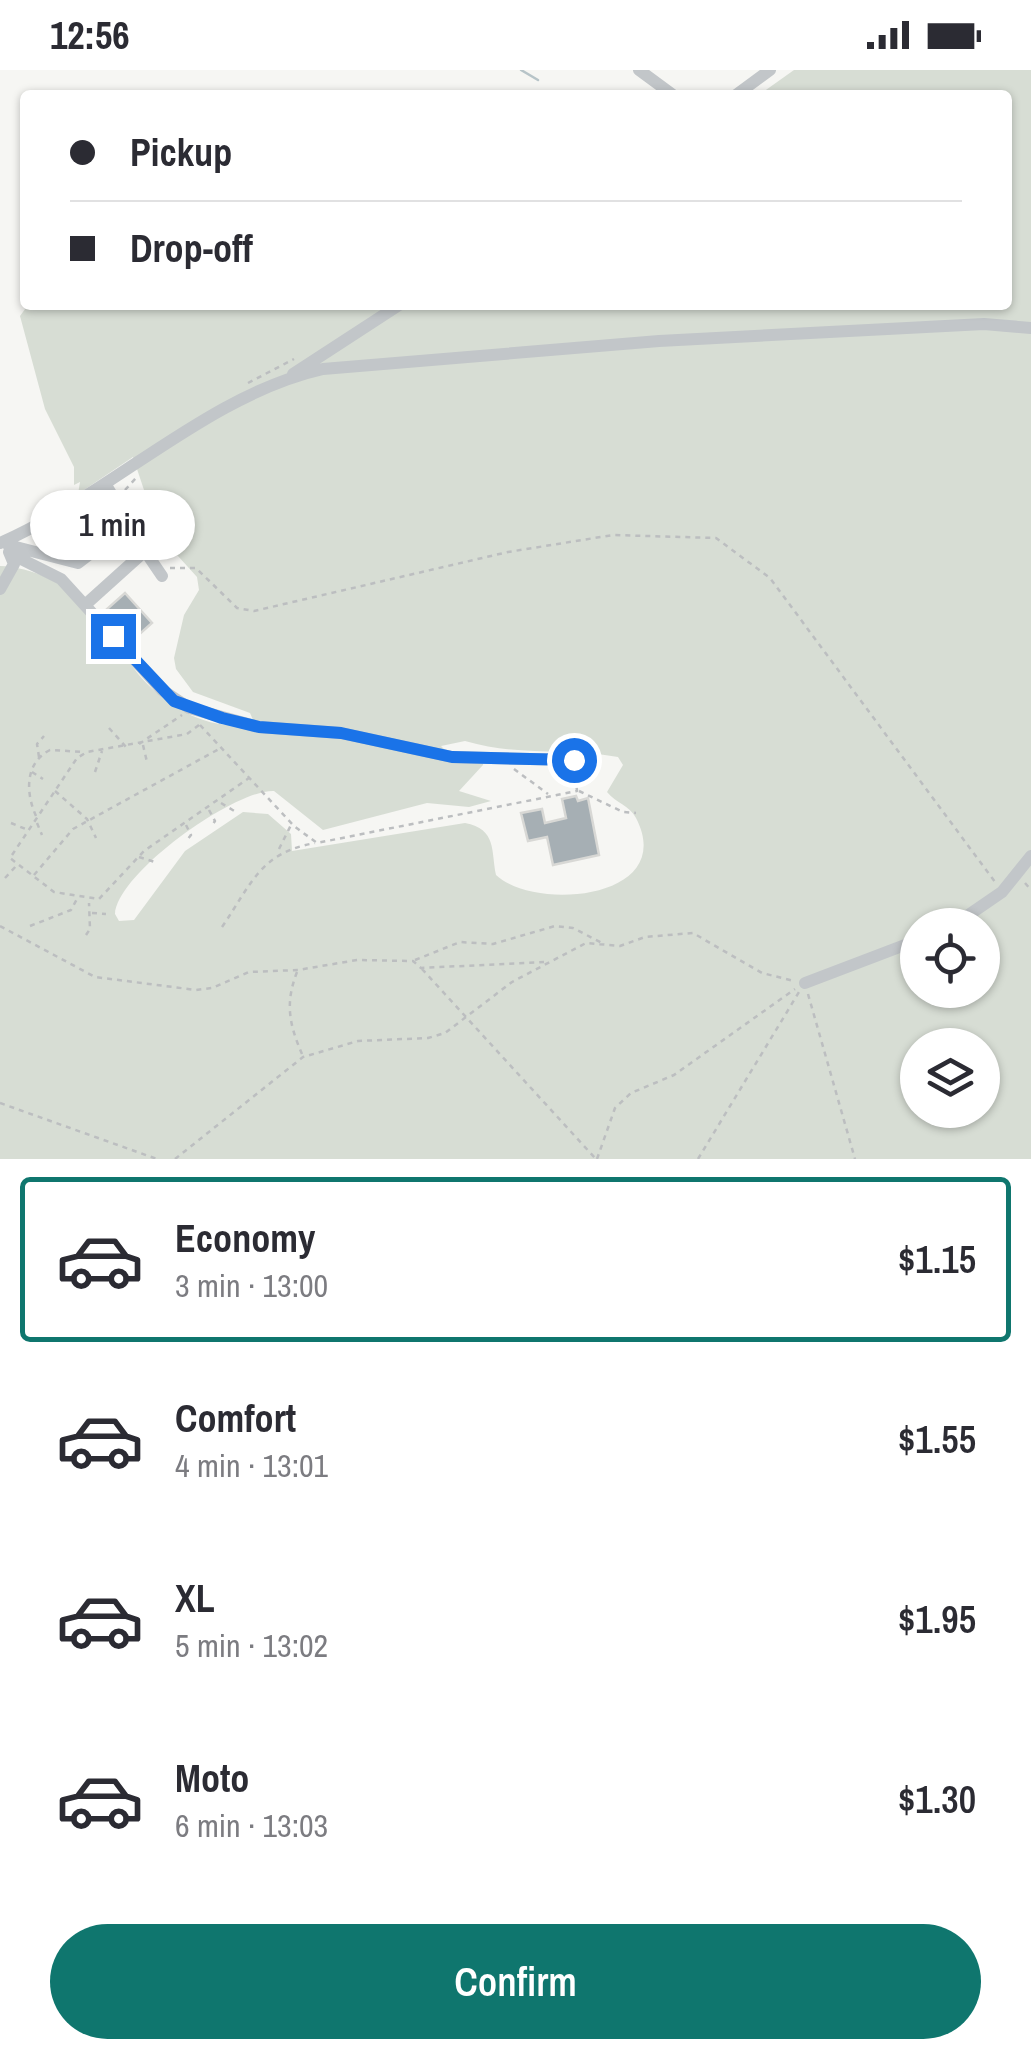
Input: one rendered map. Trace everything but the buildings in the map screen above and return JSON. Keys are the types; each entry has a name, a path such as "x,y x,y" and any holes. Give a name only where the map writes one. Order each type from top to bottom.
{"street":[{"path":"639,70 666,90"},
{"path":"744,90 770,70"},
{"path":"4,547 159,451 291,376 391,310"},
{"path":"291,376 344,366 658,341 984,324 1031,328"},
{"path":"106,485 160,574"},
{"path":"4,547 78,562 129,524"},
{"path":"0,588 14,564 4,547"},
{"path":"4,547 46,568 180,704 259,727 341,733 452,757 574,760"},
{"path":"85,604 145,551"},
{"path":"979,908 1002,892 1031,856"},
{"path":"805,983 900,947"}],"path":[{"path":"73,534 50,548 35,543 93,507 114,499 144,470 142,462"},
{"path":"160,574 176,565 196,568 238,608 254,611 508,552 613,535 716,538 770,578 1002,892"},
{"path":"137,746 178,720 186,710 180,704"},
{"path":"40,757 62,748 87,752 137,746 187,734 199,724 292,824 317,843"},
{"path":"109,728 127,748"},
{"path":"42,835 29,801 32,772 40,757 38,744 44,736"},
{"path":"143,744 146,762"},
{"path":"33,876 56,845 87,820 221,748"},
{"path":"95,772 102,751"},
{"path":"10,858 87,752"},
{"path":"499,758 549,795"},
{"path":"574,760 578,791"},
{"path":"32,772 43,779"},
{"path":"3,857 10,858 54,892 89,900 106,896 138,857 250,778"},
{"path":"55,791 87,820 96,838"},
{"path":"278,852 578,791 622,812 636,814"},
{"path":"220,802 236,812"},
{"path":"208,809 214,821 211,826"},
{"path":"11,823 30,830"},
{"path":"186,824 191,835 187,840"},
{"path":"222,927 278,852 292,824"},
{"path":"138,857 155,862"},
{"path":"5,878 18,865"},
{"path":"30,926 71,910 78,898"},
{"path":"86,935 89,900"},
{"path":"90,912 106,914"},
{"path":"0,926 95,976 196,990 212,988 248,972 298,970 357,960 414,960 460,942 493,944 555,926 573,928 605,944"},
{"path":"175,1159 303,1057 358,1041 428,1038 445,1033 512,982 586,943 693,932 762,972 805,983"},
{"path":"414,960 596,1159 615,1108 631,1093 674,1075 805,983"},
{"path":"421,968 509,967 550,960"},
{"path":"298,970 289,992 288,1020 303,1057"},
{"path":"698,1159 805,983"},
{"path":"805,983 855,1159"},
{"path":"0,1103 157,1159"}],"shaded area":[{"path":"794,70 1031,70 1031,1159 0,1159 0,566 36,573 81,597 104,621 139,675 176,707 223,724 253,720 250,713 193,692 176,669 174,658 184,615 199,590 197,577 159,535 133,457 78,494 80,482 74,485 74,467 45,409 20,316 24,310 1012,310 1012,90 766,90","holes":["465,741 504,749 618,757 623,765 607,792 636,818 644,845 637,866 620,881 596,891 569,895 540,893 496,875 488,836 465,823 292,851 291,834 268,814 243,812 185,851 134,920 119,921 115,914 121,897 157,856 234,803 274,791 323,830 427,803 469,807 491,801 459,791 483,765 484,757 446,751 441,746"]}],"waterway":[{"path":"521,70 538,80"}],"route":[{"path":"113,636 174,701 222,718 259,727 341,733 452,757 574,760"}]}
